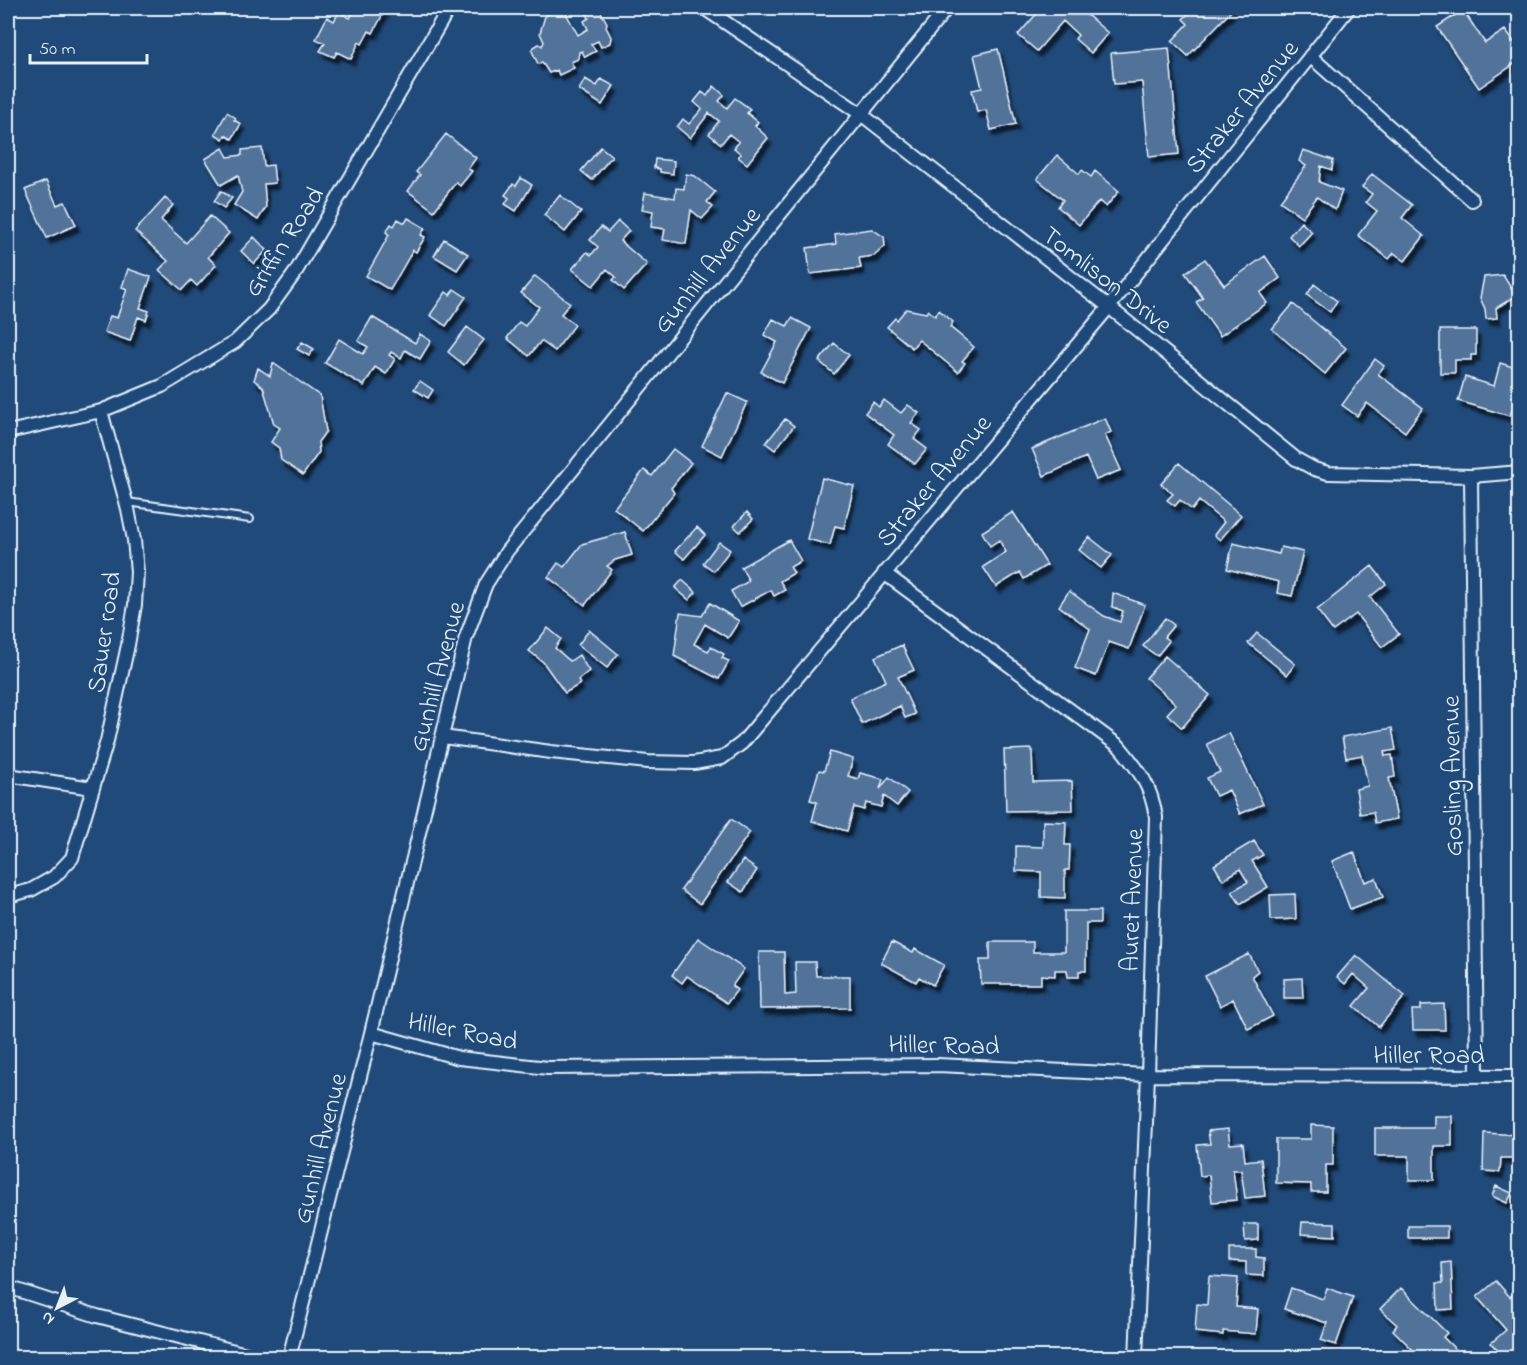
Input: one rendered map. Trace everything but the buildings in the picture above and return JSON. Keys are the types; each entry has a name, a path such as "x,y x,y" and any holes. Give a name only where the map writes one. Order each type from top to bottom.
{"street":[{"name":"Griffin Road","path":"8,432 101,411 162,386 235,342 269,309 295,273 449,8"},
{"name":"Tomlison Drive","path":"704,8 861,114 1109,307 1296,459 1314,469 1343,473 1471,476 1520,472"},
{"name":"Gunhill Avenue","path":"289,1358 371,1033 466,638 486,584 507,551 947,8"},
{"name":"Straker Avenue","path":"443,736 551,752 648,762 694,763 722,758 742,743 1109,307 1349,8"},
{"path":"1310,56 1472,200"},
{"name":"Sauer road","path":"8,896 31,891 54,877 72,858 107,741 135,604 137,572 134,540 101,411"},
{"name":"Gosling Avenue","path":"1471,476 1477,1076"},
{"name":"Auret Avenue","path":"885,573 1119,746 1141,771 1153,797 1155,817 1149,1075 1136,1358"},
{"path":"8,775 92,788"},
{"name":"Hiller Road","path":"371,1033 459,1058 548,1068 938,1065 1149,1075 1520,1076"},
{"path":"8,1287 97,1316 262,1358"}],"lane":[{"path":"126,502 250,519"}]}
